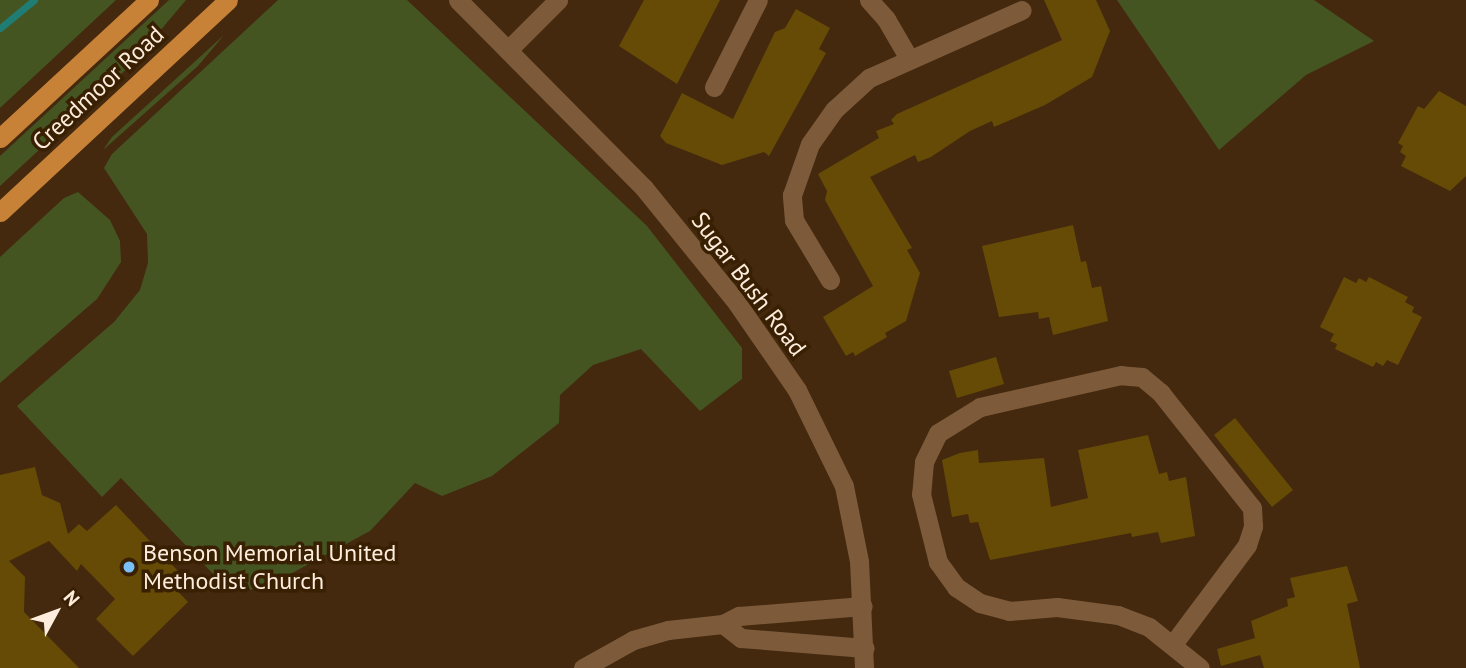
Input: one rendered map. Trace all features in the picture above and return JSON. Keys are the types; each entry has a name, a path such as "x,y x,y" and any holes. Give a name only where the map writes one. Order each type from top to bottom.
{"main road":[{"name":"Creedmoor Road","path":"0,138 149,0"},
{"name":"Creedmoor Road","path":"0,212 228,0"}],"street":[{"name":"Sugar Bush Road","path":"458,0 644,188 767,342 803,401 844,486 863,606 864,658"},
{"path":"508,50 558,0"},
{"path":"714,88 758,0"},
{"path":"869,0 886,19 908,57"},
{"path":"830,280 794,220 792,195 798,171 810,144 851,92 908,57 1022,10"},
{"path":"1173,643 1247,545 1253,526 1252,508 1161,393 1142,377 1121,375 980,407 938,433 924,461 921,494 938,562 956,587 980,603 1009,611 1057,607 1118,615 1173,643 1200,668"},
{"path":"583,668 650,635 723,624 739,616 863,606"},
{"path":"723,624 741,638 864,658"}],"green space":[{"path":"0,0 116,0 0,108"},
{"path":"169,0 186,0 132,64 0,186 0,156"},
{"path":"278,0 407,0 647,226 742,348 742,379 700,411 641,349 593,365 560,395 559,423 492,476 442,496 415,483 370,531 270,585 241,592 218,579 121,478 102,497 17,406 114,322 140,290 148,263 147,234 104,168 112,154"},
{"path":"1117,0 1314,0 1374,41 1306,75 1219,150"},
{"path":"224,35 198,66 103,150 112,137"},
{"path":"78,192 110,220 120,241 121,262 97,299 0,383 0,257 64,198"}],"building":[{"path":"644,0 720,0 677,84 619,46"},
{"path":"1044,0 1096,0 1110,31 1092,77 1045,105 994,127 992,121 970,131 931,157 918,162 915,155 870,177 912,248 907,250 920,273 906,321 885,333 887,337 855,356 853,352 846,356 823,317 873,286 825,200 827,191 818,174 879,138 876,131 894,124 891,120 897,114 1062,40"},
{"path":"796,9 830,28 819,49 826,53 769,156 764,152 722,165 666,143 660,136 682,93 733,119 775,32 785,28"},
{"path":"1439,91 1466,106 1466,176 1450,191 1401,166 1406,156 1400,152 1403,146 1398,143 1418,106 1424,109"},
{"path":"1073,225 1081,262 1086,261 1092,288 1101,286 1108,321 1053,335 1049,317 1039,319 1038,312 999,317 982,246"},
{"path":"1344,277 1356,283 1359,278 1366,282 1369,277 1408,297 1405,302 1414,307 1412,312 1422,317 1398,365 1387,360 1383,366 1376,362 1373,367 1335,349 1337,344 1330,341 1334,334 1320,327"},
{"path":"996,357 1004,384 957,398 949,371"},
{"path":"1235,418 1293,490 1272,507 1214,435"},
{"path":"1148,435 1159,474 1167,472 1169,481 1186,477 1195,536 1161,543 1158,532 1132,537 1131,533 990,560 978,522 970,523 968,514 952,517 942,460 978,450 979,463 1044,458 1051,507 1088,498 1078,450"},
{"name":"Benson Memorial United Methodist Church","path":"35,467 42,495 60,503 68,534 79,524 87,531 116,505 178,571 169,582 188,602 133,656 96,619 115,599 81,564 77,571 49,541 9,561 25,577 24,612 79,668 0,668 0,475"},
{"path":"1347,566 1358,601 1347,604 1360,668 1264,668 1260,655 1221,666 1217,649 1255,638 1251,621 1288,606 1287,599 1295,597 1290,578"}],"waterway":[{"path":"0,28 34,0"}],"place":[{"name":"Benson Memorial United Methodist Church","path":"129,567"}]}
